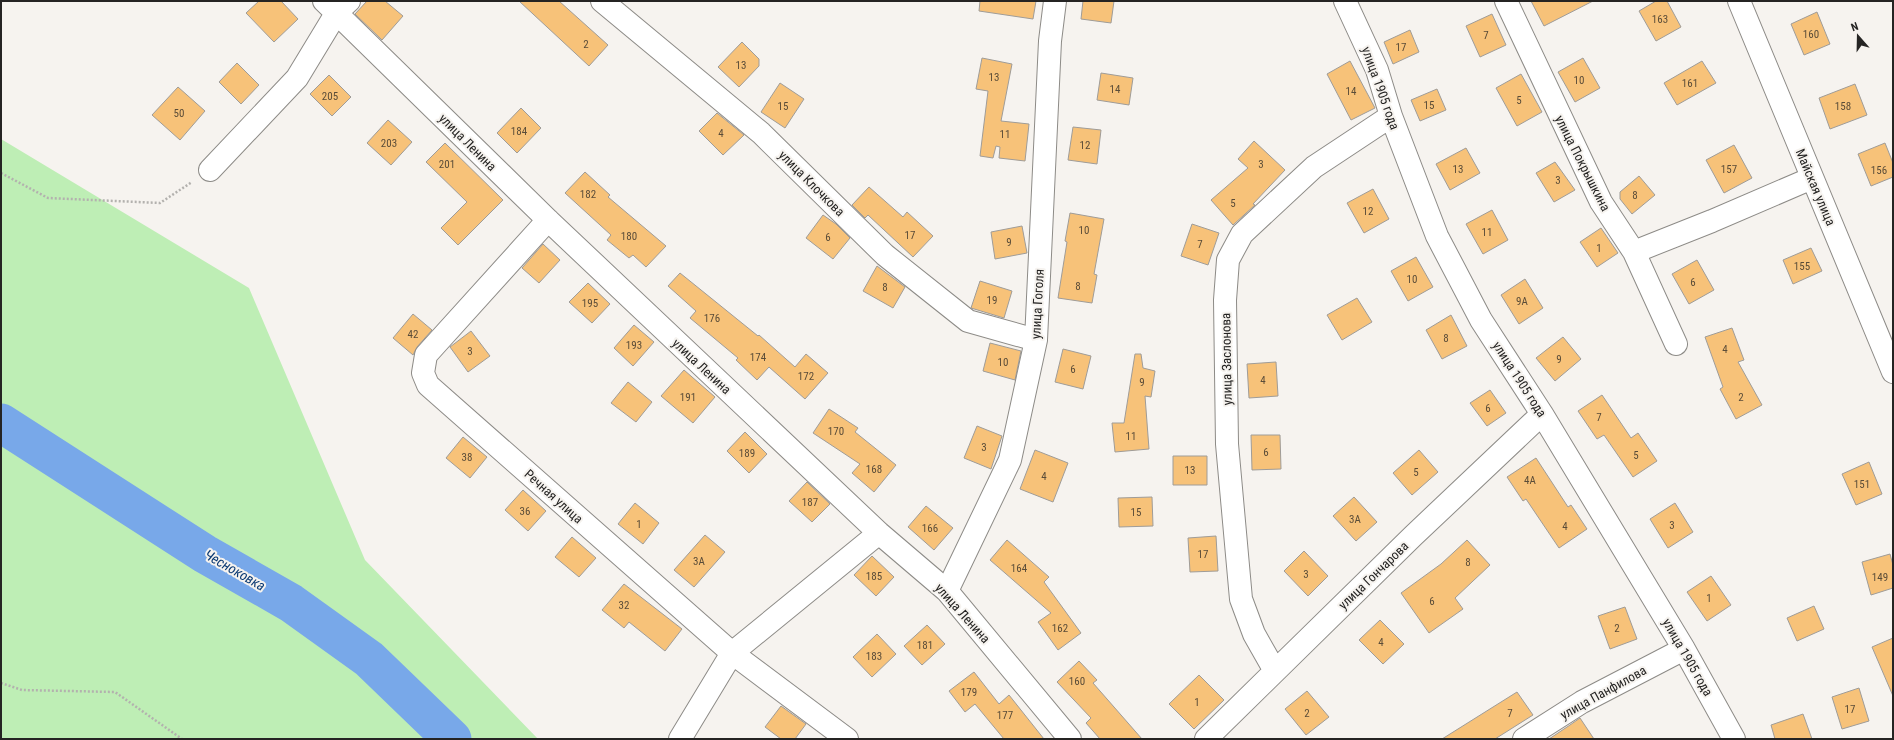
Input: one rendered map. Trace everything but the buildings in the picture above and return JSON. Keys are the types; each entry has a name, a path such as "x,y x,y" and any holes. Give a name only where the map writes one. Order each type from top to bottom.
{"street":[{"name":"улица Клочкова","path":"602,1 761,133 885,256 968,321 1036,340"},
{"name":"улица Гоголя","path":"947,591 1010,460 1036,340 1050,41 1055,1"},
{"name":"улица 1905 года","path":"1345,1 1378,70 1391,116 1437,236 1481,320 1542,414 1684,649 1734,739"},
{"name":"улица Покрышкина","path":"1506,1 1601,202 1634,252 1676,344"},
{"name":"Майская улица","path":"1739,1 1893,372"},
{"path":"210,170 297,78 337,5"},
{"name":"улица Ленина","path":"337,5 548,220 879,533 947,591 1068,738"},
{"name":"улица Заслонова","path":"1275,671 1254,634 1241,599 1227,444 1225,300 1228,260 1242,234 1314,166 1391,116"},
{"path":"1634,252 1712,221 1812,178"},
{"name":"Речная улица","path":"548,220 426,355 423,373 428,385 732,653 847,739"},
{"name":"улица Гончарова","path":"1206,739 1413,536 1542,414"},
{"path":"680,739 732,653 879,533"},
{"name":"улица Панфилова","path":"1524,739 1582,702 1684,649"}],"path":[{"path":"1,173 48,198 160,203 210,170"},
{"path":"1,683 22,690 115,692 182,739"}],"green space":[{"path":"1,139 249,288 365,560 538,739 1,739"}],"waterway":[{"name":"Чесноковка","path":"1,423 205,554 291,603 369,659 452,739"}]}
